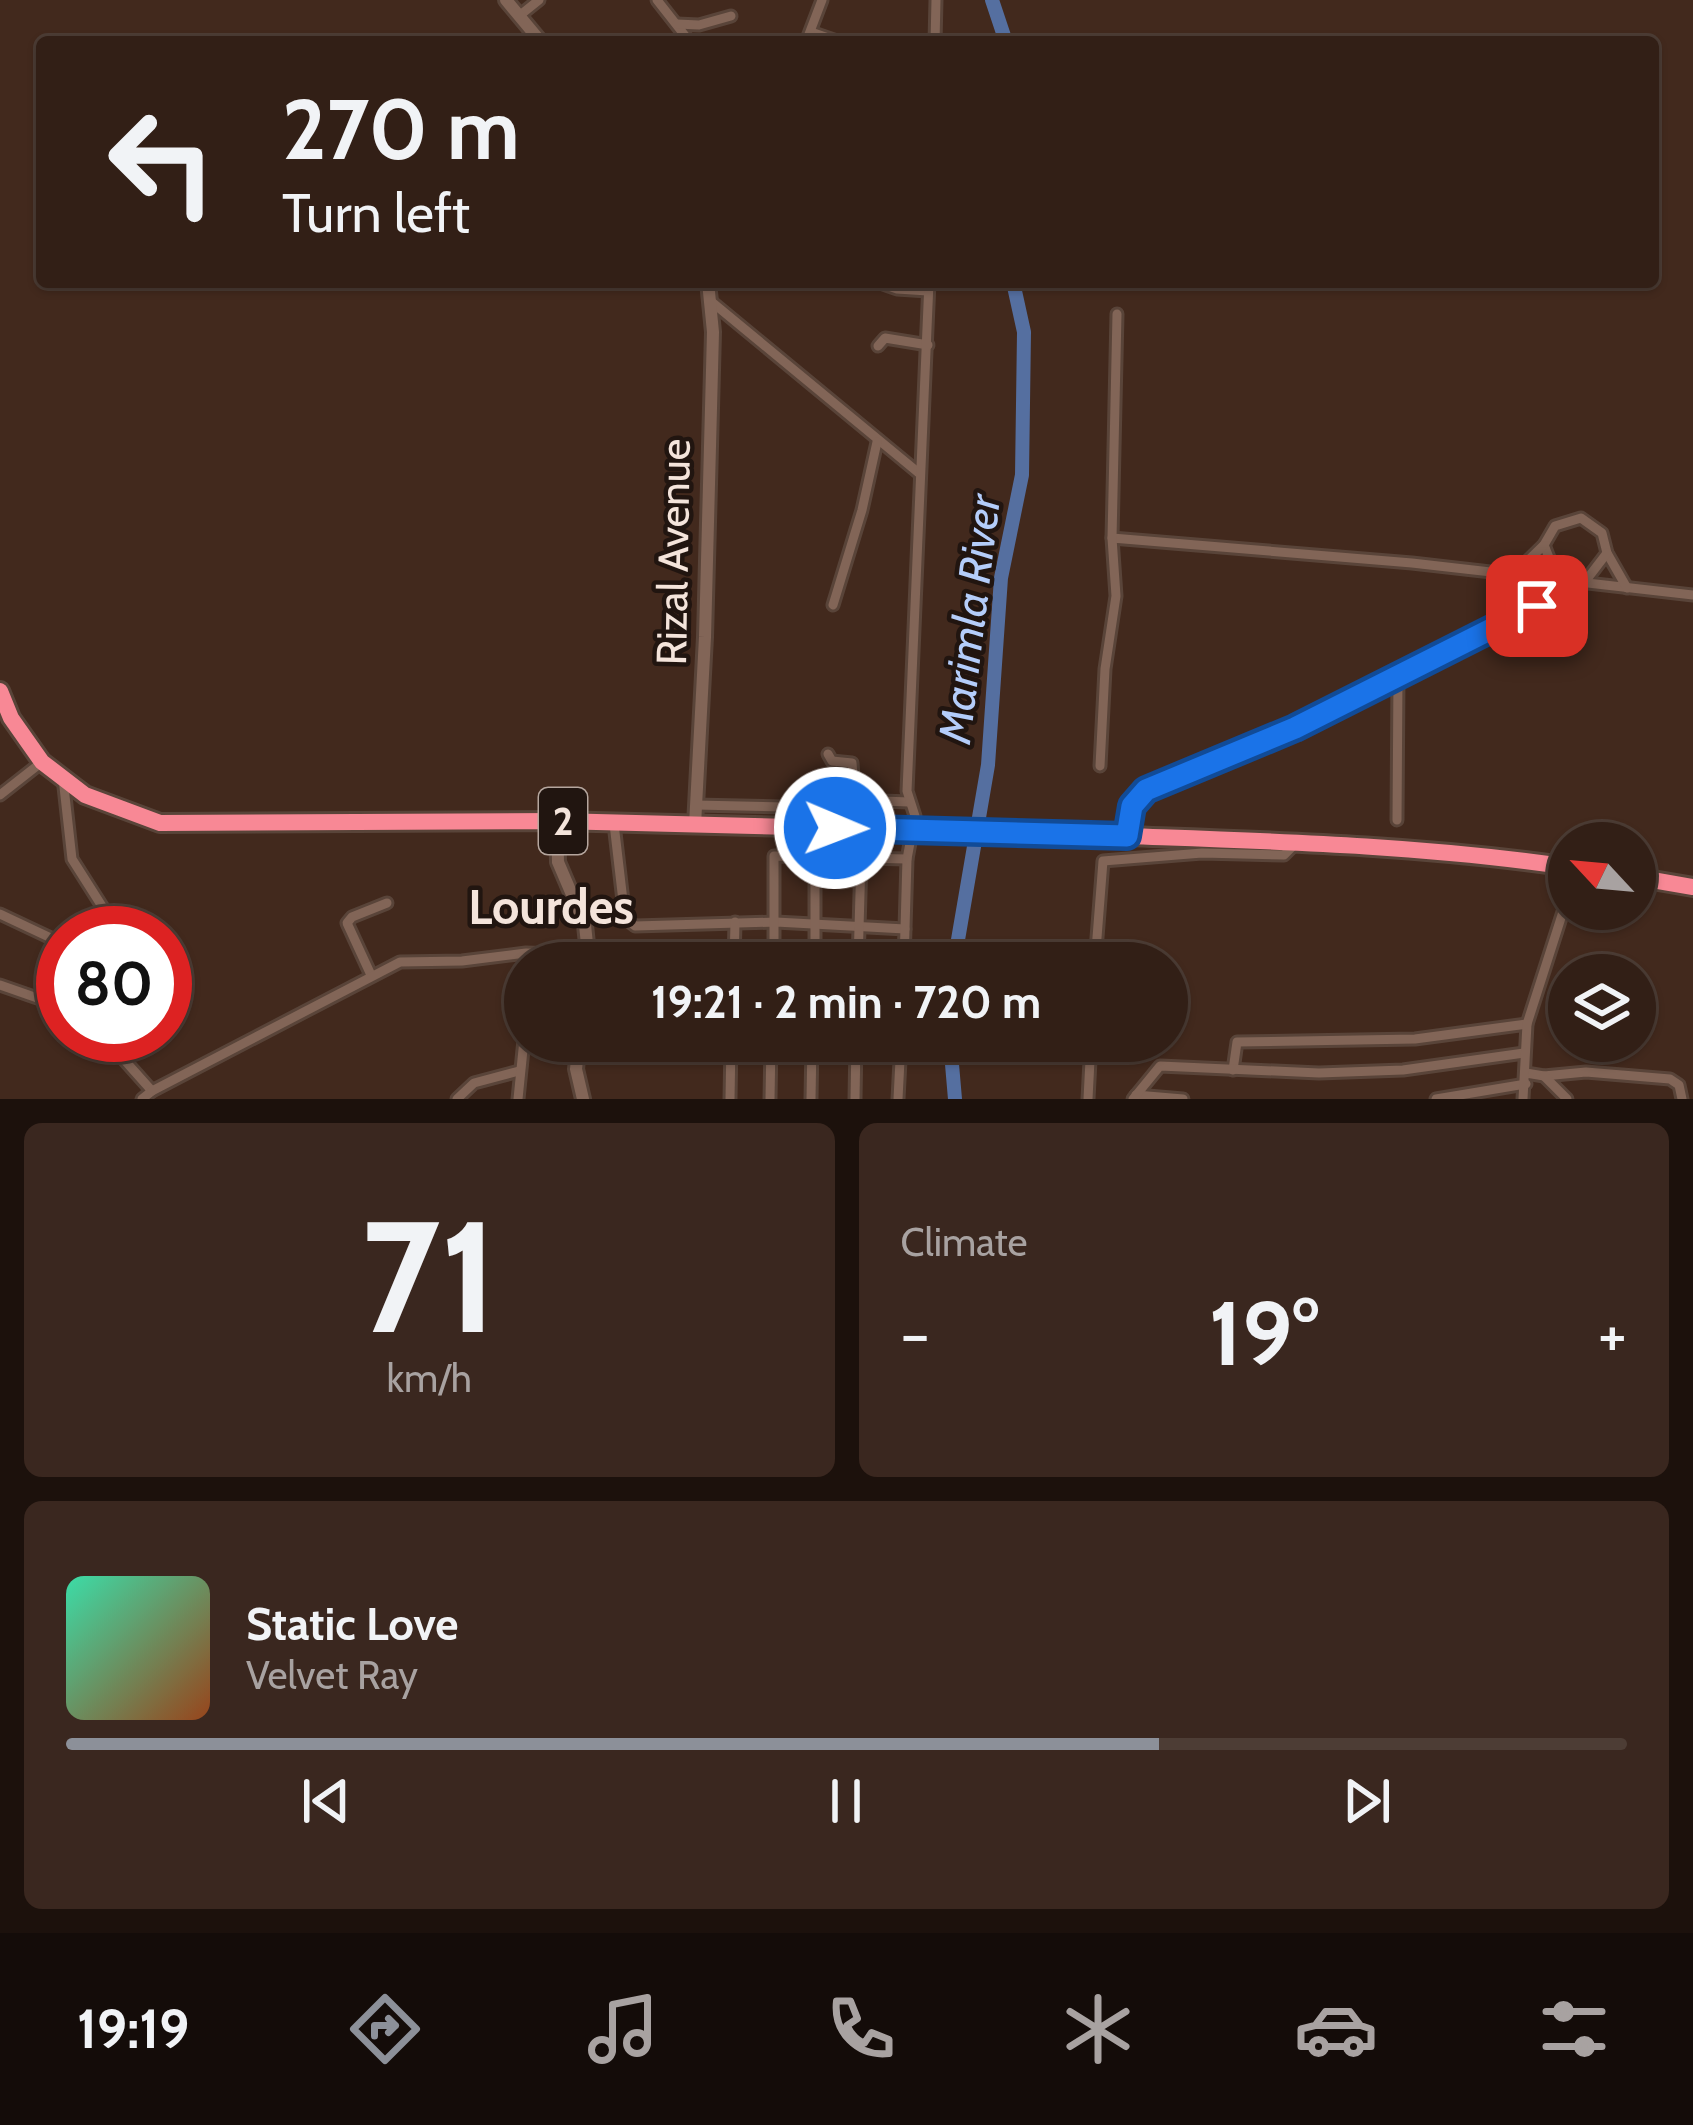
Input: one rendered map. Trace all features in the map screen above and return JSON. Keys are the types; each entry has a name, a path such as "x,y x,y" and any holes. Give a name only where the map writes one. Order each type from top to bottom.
{"highway":[{"name":"2","path":"0,691 11,718 43,762 86,795 160,823 557,821 1127,836 1296,843 1548,864"},
{"path":"1656,881 1693,887"}],"street":[{"path":"506,0 536,36"},
{"path":"519,16 539,0"},
{"path":"657,0 686,36"},
{"path":"809,36 822,0"},
{"path":"935,36 936,0"},
{"path":"677,24 699,26 731,16"},
{"name":"Rizal Avenue","path":"695,825 705,637 713,303 709,288"},
{"path":"905,942 907,859 915,816 909,802 928,288"},
{"path":"713,303 920,474"},
{"path":"1100,766 1105,669 1116,596 1112,538 1117,314"},
{"path":"878,346 885,338 928,345"},
{"path":"832,605 862,510 877,442"},
{"path":"1514,574 1559,522 1581,518 1602,532 1607,553 1628,588"},
{"path":"1112,538 1514,574 1693,596"},
{"path":"1544,544 1563,593"},
{"path":"1127,836 1132,806 1146,790 1295,728 1584,583 1607,553"},
{"path":"1397,820 1398,677"},
{"path":"828,754 832,761 853,763 856,800 909,802"},
{"path":"0,795 43,762"},
{"path":"63,778 73,859 102,906"},
{"path":"696,805 785,808"},
{"path":"557,821 558,862 585,926 587,942"},
{"path":"614,823 629,924 776,922 905,929"},
{"path":"1096,942 1102,861 1180,853 1284,855 1296,843"},
{"path":"775,942 774,856 907,859"},
{"path":"815,858 816,942"},
{"path":"858,942 861,859"},
{"path":"371,975 347,922 387,903"},
{"path":"0,914 36,933"},
{"path":"0,930 13,920"},
{"path":"735,922 735,942"},
{"path":"1523,1099 1527,1024 1557,930"},
{"path":"142,1099 371,975 412,960 504,959"},
{"path":"0,985 36,998"},
{"path":"1233,1070 1237,1042 1415,1039 1527,1024"},
{"path":"1134,1097 1160,1066 1403,1070 1524,1053"},
{"path":"126,1062 152,1091"},
{"path":"518,1099 520,1062"},
{"path":"577,1062 583,1099"},
{"path":"730,1099 731,1062"},
{"path":"770,1099 771,1062"},
{"path":"811,1099 812,1062"},
{"path":"855,1099 856,1062"},
{"path":"898,1099 900,1062"},
{"path":"1088,1099 1090,1062"},
{"path":"457,1099 474,1083 519,1071"},
{"path":"1436,1099 1526,1079 1586,1072 1670,1079 1679,1085 1683,1099"},
{"path":"1544,1076 1567,1099"},
{"path":"1134,1097 1183,1099"}],"waterway":[{"name":"Marimla River","path":"992,0 1004,36"},
{"name":"Marimla River","path":"958,942 988,765 1001,578 1022,475 1024,332 1014,288"},
{"name":"Marimla River","path":"952,1062 955,1099"}],"district":[{"name":"Lourdes","path":"551,907"}],"route":[{"path":"835,828 1127,836 1132,806 1146,790 1295,728 1537,606"}]}
